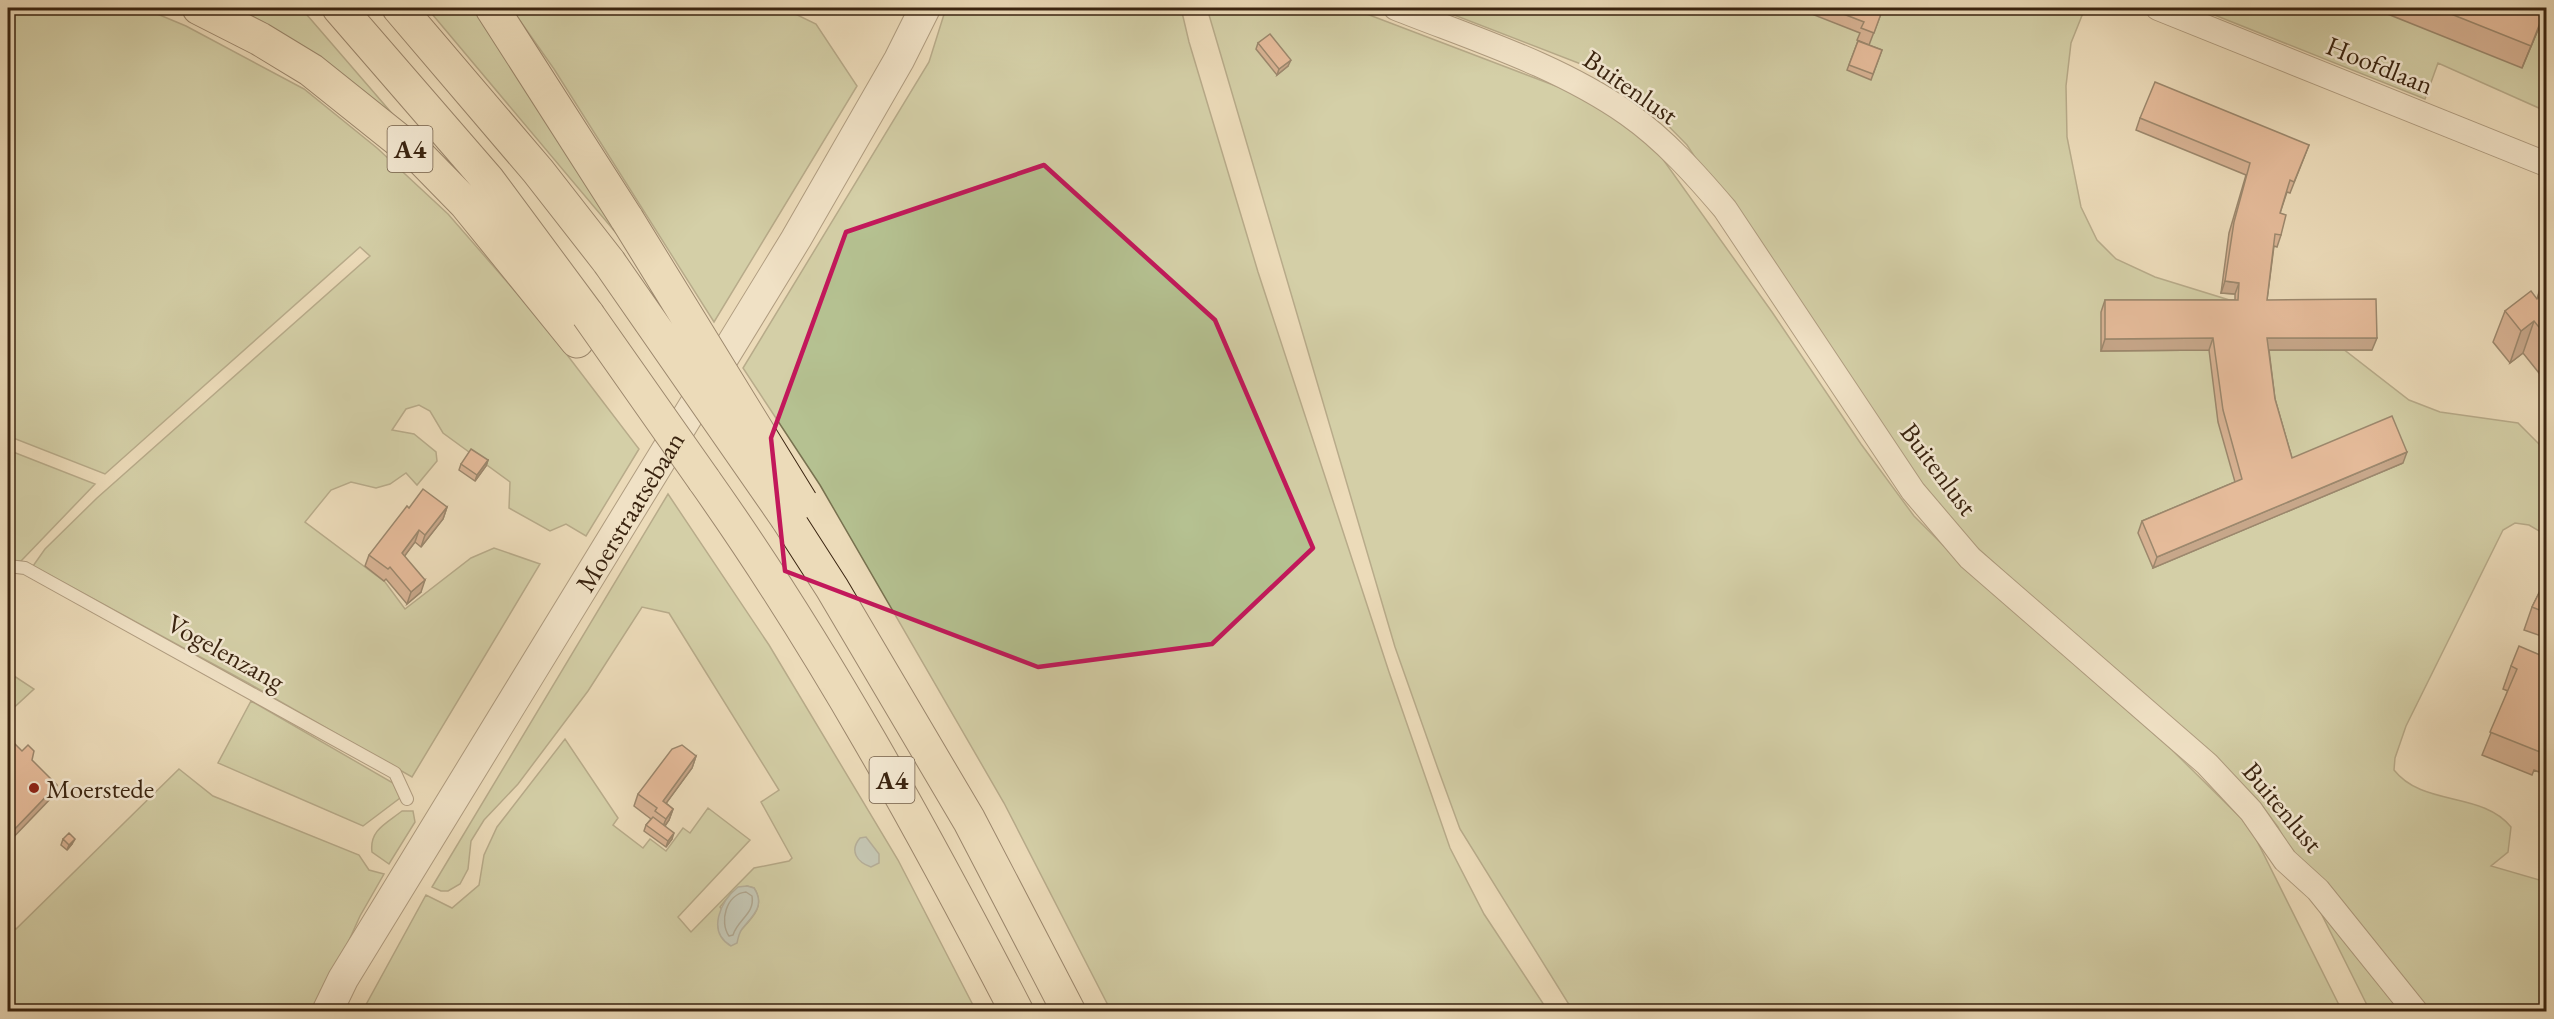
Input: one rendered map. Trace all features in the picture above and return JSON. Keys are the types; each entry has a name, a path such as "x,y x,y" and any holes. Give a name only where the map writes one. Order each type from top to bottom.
{"highway":[{"name":"A4","path":"200,8 260,39 311,70 421,159 583,328 704,480 756,554 932,849 1017,1011"},
{"name":"A4","path":"339,8 488,180 583,328"},
{"name":"A4","path":"399,8 538,171 609,262 794,510"},
{"name":"A4","path":"492,8 627,219 794,510 832,588 969,820 1069,1011"}],"street":[{"name":"Moerstraatsebaan","path":"327,1011 343,979 796,239 899,60 925,8"},
{"name":"Buitenlust","path":"1396,8 1560,74 1628,114 1690,168 1725,209 1913,491 1970,558 2206,764 2251,811 2285,860 2318,890 2416,1011"},
{"name":"Hoofdlaan","path":"2158,8 2547,164"}],"lane":[{"name":"Vogelenzang","path":"8,566 25,568 395,773 407,799"}],"highlighted area":[{"path":"1044,165 1215,320 1313,548 1212,644 1038,667 785,571 771,438 846,232"}],"green space":[{"path":"8,8 143,8 186,26 304,89 377,148 448,214 542,322 639,449 586,536 566,524 550,531 509,508 510,482 443,433 430,411 419,405 406,409 392,430 414,434 436,452 437,461 417,485 406,473 390,484 376,488 351,482 331,490 305,522 385,582 405,609 471,558 494,548 540,564 412,777 248,683 33,566 45,549 97,498 370,256 360,247 105,474 8,436"},
{"path":"213,8 301,8 421,147"},
{"path":"427,8 486,8 664,290"},
{"path":"511,8 783,8 816,24 857,86 714,322 554,69"},
{"path":"946,8 1181,8 1189,42 1258,272 1389,672 1450,848 1484,914 1548,1011 1111,1011 1004,803 820,485 743,368 929,62"},
{"path":"1207,8 1351,8 1577,94 1626,121 1652,144 1772,312 1861,444 1914,516 1975,577 2171,749 2250,827 2342,1011 1573,1011 1460,829 1437,766 1395,647"},
{"path":"1436,8 2085,8 2071,43 2066,86 2067,137 2081,207 2097,240 2116,259 2155,277 2294,320 2325,335 2409,400 2440,412 2518,423 2546,451 2546,535 2529,525 2515,523 2503,530 2406,726 2395,758 2394,770 2406,782 2420,789 2485,808 2499,816 2511,827 2508,852 2491,866 2546,882 2546,1011 2370,1011 2278,827 2256,798 1963,535 1918,482 1788,299 1687,145 1638,95 1617,78"},
{"path":"2197,8 2546,8 2546,114 2541,109 2438,63 2425,99"},
{"path":"8,450 95,484 21,561 8,561"},
{"path":"668,494 769,645 898,860 976,1011 362,1012 426,895 452,908 479,885 484,855 497,827 565,739 618,818 613,825 643,848 650,839 666,851 683,828 690,833 708,808 750,840 678,917 691,932 754,868 789,861 792,858 761,802 779,790 669,613 642,607 588,691 518,784 484,820 471,841 468,869 460,884 448,891 432,887","holes":["747,886 754,888 759,900 758,906 740,931 720,907 732,892"]},
{"path":"8,672 34,689 8,713"},
{"path":"251,701 393,783 400,798 363,826 218,763"},
{"path":"179,769 213,796 359,855 369,870 384,874 360,916 317,1011 8,1012 8,924 16,929"},
{"path":"402,811 413,811 415,822 389,864 372,852 373,838 380,828"}],"water":[{"path":"866,837 879,854 879,863 871,867 858,859 855,852 860,838"},
{"path":"738,887 754,888 759,900 758,905 741,931 737,943 731,946 723,940 719,932 719,916 732,893"}],"building":[{"path":"1828,8 1874,8 1882,11 1874,33 1861,28 1864,22"},
{"path":"2436,8 2546,8 2531,46"},
{"path":"1270,34 1291,60 1279,69 1258,43"},
{"path":"1858,41 1882,50 1873,74 1849,65"},
{"path":"2155,82 2309,145 2294,182 2290,180 2280,213 2286,215 2281,235 2275,234 2267,300 2376,299 2377,338 2267,338 2275,399 2292,458 2392,416 2407,452 2157,557 2142,521 2242,479 2223,410 2213,338 2105,339 2105,300 2238,300 2239,283 2225,281 2234,222 2250,163 2140,118"},
{"path":"2547,284 2547,337 2534,321 2521,331 2505,311 2531,291 2537,299 2543,294 2540,289"},
{"path":"471,449 488,460 477,475 461,464"},
{"path":"423,489 447,507 425,535 419,530 402,553 425,580 411,592 390,567 388,569 369,555"},
{"path":"2547,577 2547,613 2532,607"},
{"path":"2547,640 2547,749 2542,747 2540,752 2490,732 2517,669 2511,666 2519,646 2540,655"},
{"path":"10,739 22,751 28,745 34,751 32,760 57,785 8,836 8,743"},
{"path":"682,745 696,756 663,801 673,809 666,819 655,811 657,808 638,794 672,749"},
{"path":"653,817 674,833 668,841 646,825"},
{"path":"69,833 75,839 69,845 63,839"}],"place":[{"name":"Moerstede","path":"34,788"}]}
